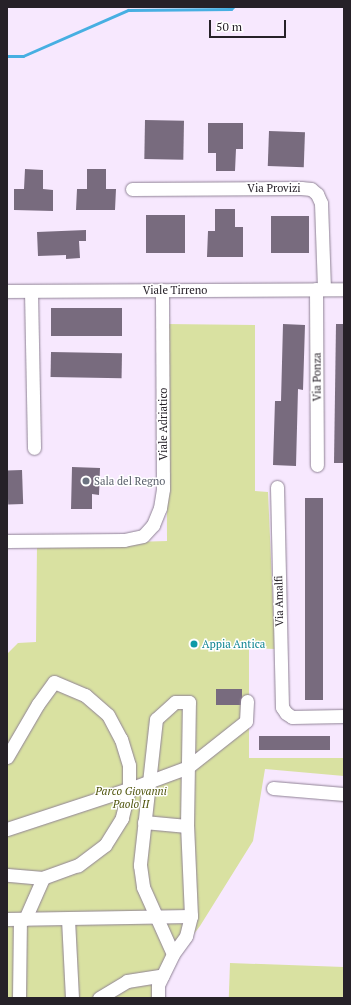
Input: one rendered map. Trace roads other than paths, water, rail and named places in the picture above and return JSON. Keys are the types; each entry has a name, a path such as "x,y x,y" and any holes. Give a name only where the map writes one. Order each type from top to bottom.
{"street":[{"name":"Via Provizi","path":"132,189 311,189 317,194 321,203 320,289"},
{"name":"Via Ponza","path":"317,465 320,289"},
{"name":"Viale Tirreno","path":"7,292 344,289"},
{"name":"Viale Adriatico","path":"7,541 128,540 143,536 153,525 160,508 163,489 162,290"},
{"path":"31,291 34,448"},
{"name":"Via Amalfi","path":"277,487 282,703 286,713 295,717 344,716"},
{"path":"7,758 38,704 54,682 85,695 108,716 121,739 130,765 129,789 122,818 106,845 78,865 43,878 7,875"},
{"path":"7,829 129,789 188,766 246,721 247,701"},
{"path":"158,998 158,986 173,954 186,936 191,916 187,826 189,702 175,702 156,719 140,865 143,887 158,917 173,954"},
{"path":"272,788 344,794"},
{"path":"144,822 187,826"},
{"path":"19,998 17,919 43,878"},
{"path":"17,919 191,916"},
{"path":"68,919 72,998"},
{"path":"99,998 127,980 163,975"}],"waterway":[{"path":"7,56 23,56 128,10 231,9 233,7"}],"place":[{"name":"Sala del Regno","path":"86,481"},
{"name":"Appia Antica","path":"194,644"}],"park label":[{"name":"Parco Giovanni Paolo II","path":"131,798"}]}
